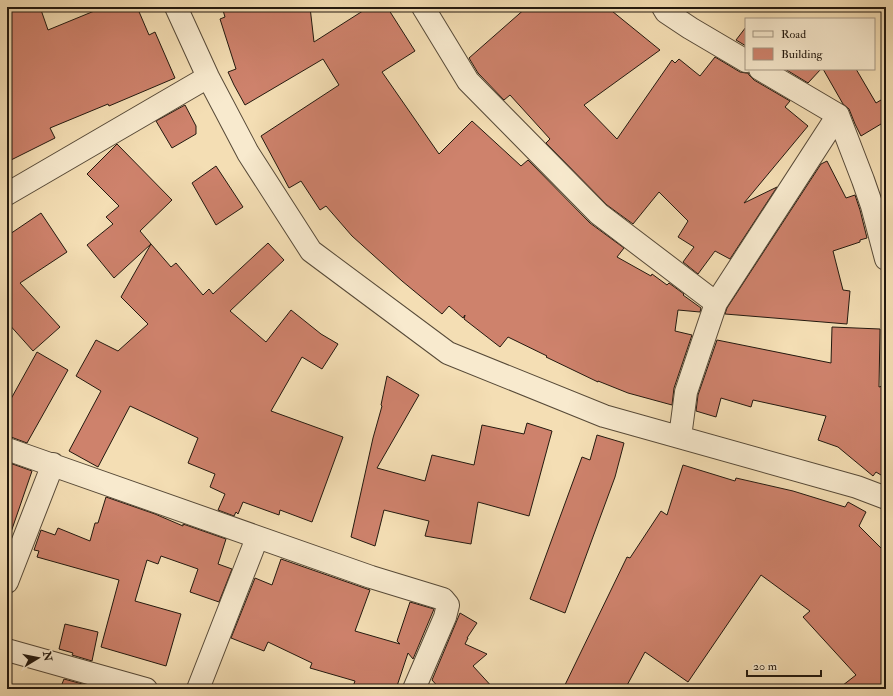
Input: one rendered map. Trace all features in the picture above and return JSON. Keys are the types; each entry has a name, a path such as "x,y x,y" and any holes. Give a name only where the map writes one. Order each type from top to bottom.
{"street":[{"path":"176,7 208,77 248,153 311,251 448,353 604,416 857,487 886,498"},
{"path":"423,7 468,81 484,98 599,214 716,303"},
{"path":"663,7 666,12 690,28 745,60"},
{"path":"762,70 838,115 864,180 886,259"},
{"path":"7,194 208,77"},
{"path":"680,437 686,392 716,303 838,115"},
{"path":"7,448 257,538 371,577 443,599 448,605 445,617 414,689"},
{"path":"7,582 53,464"},
{"path":"198,689 257,538"},
{"path":"7,650 146,689"}],"building":[{"path":"7,7 40,7 48,30 104,7 137,7 149,35 155,32 175,78 109,106 108,104 50,128 55,138 7,162"},
{"path":"222,7 310,7 314,42 369,7 387,7 415,51 382,72 439,154 472,121 521,166 528,160 590,223 624,248 617,257 651,276 652,274 667,285 669,283 701,308 700,312 678,310 675,331 692,335 674,388 672,405 628,393 598,382 508,337 500,347 464,319 465,315 463,318 449,306 442,314 402,281 352,236 326,206 320,210 301,181 289,188 261,136 339,85 323,59 245,105 228,72 236,69 220,19 225,17"},
{"path":"527,7 607,7 660,50 584,105 617,139 672,60 675,63 679,59 700,76 715,57 740,72 748,73 754,80 790,101 785,107 808,126 744,203 777,187 730,259 715,251 698,274 683,262 694,247 678,237 688,221 659,192 633,224 607,205 546,143 550,139 510,95 504,100 478,73 469,58"},
{"path":"745,28 745,45 736,40"},
{"path":"787,70 820,70 808,83"},
{"path":"824,70 857,70 876,103 886,97 886,121 861,136 849,109 843,104"},
{"path":"185,105 196,126 196,134 172,148 156,121"},
{"path":"117,144 172,200 140,231 151,244 114,278 87,245 113,224 106,217 119,206 87,174"},
{"path":"827,161 846,198 855,195 867,238 860,240 860,242 833,251 843,290 850,291 847,324 725,314 727,308 821,164"},
{"path":"216,166 243,207 216,225 192,183"},
{"path":"41,213 67,252 20,283 60,327 33,351 7,322 7,236"},
{"path":"268,243 284,260 230,311 266,342 291,310 321,334 338,344 322,369 302,357 271,411 343,437 312,522 280,510 279,515 243,502 238,514 236,512 234,516 218,510 225,494 210,487 215,474 188,463 198,438 130,406 98,467 69,451 101,391 76,376 96,340 118,351 148,324 121,297 151,244 171,267 176,263 203,295 209,289 213,294"},
{"path":"832,327 880,329 879,387 886,385 886,478 876,472 873,476 838,447 818,440 826,416 753,400 751,407 721,398 716,417 696,411 698,395 717,340 831,363"},
{"path":"37,352 68,370 27,443 7,437 7,406"},
{"path":"387,376 419,395 377,468 425,481 432,455 474,465 482,425 524,434 527,423 552,431 529,516 478,502 471,544 425,536 429,521 384,510 375,546 351,537 373,438 382,406"},
{"path":"597,435 624,443 615,477 565,613 530,599 582,457 590,460"},
{"path":"7,462 32,471 10,535 7,534"},
{"path":"683,465 735,481 736,478 793,491 845,507 848,502 866,512 859,526 886,553 886,689 838,689 856,675 803,617 810,611 761,575 688,682 645,652 625,689 563,689 627,557 630,558 661,511 667,515"},
{"path":"106,497 155,514 183,526 183,524 226,539 218,564 232,569 219,602 190,592 198,569 161,556 158,564 147,560 135,601 181,614 166,666 101,647 119,580 37,557 39,551 34,550 41,530 55,535 58,528 90,541 95,523 98,523"},
{"path":"281,559 370,590 355,631 400,644 397,641 410,602 434,609 413,659 408,653 396,689 352,689 355,681 310,668 312,663 268,642 264,651 231,638 255,578 272,585"},
{"path":"460,613 477,623 467,638 465,644 487,654 473,666 494,689 440,689 432,680"},
{"path":"65,624 98,632 92,661 59,649"},
{"path":"64,679 86,685 85,689 60,689"}]}
